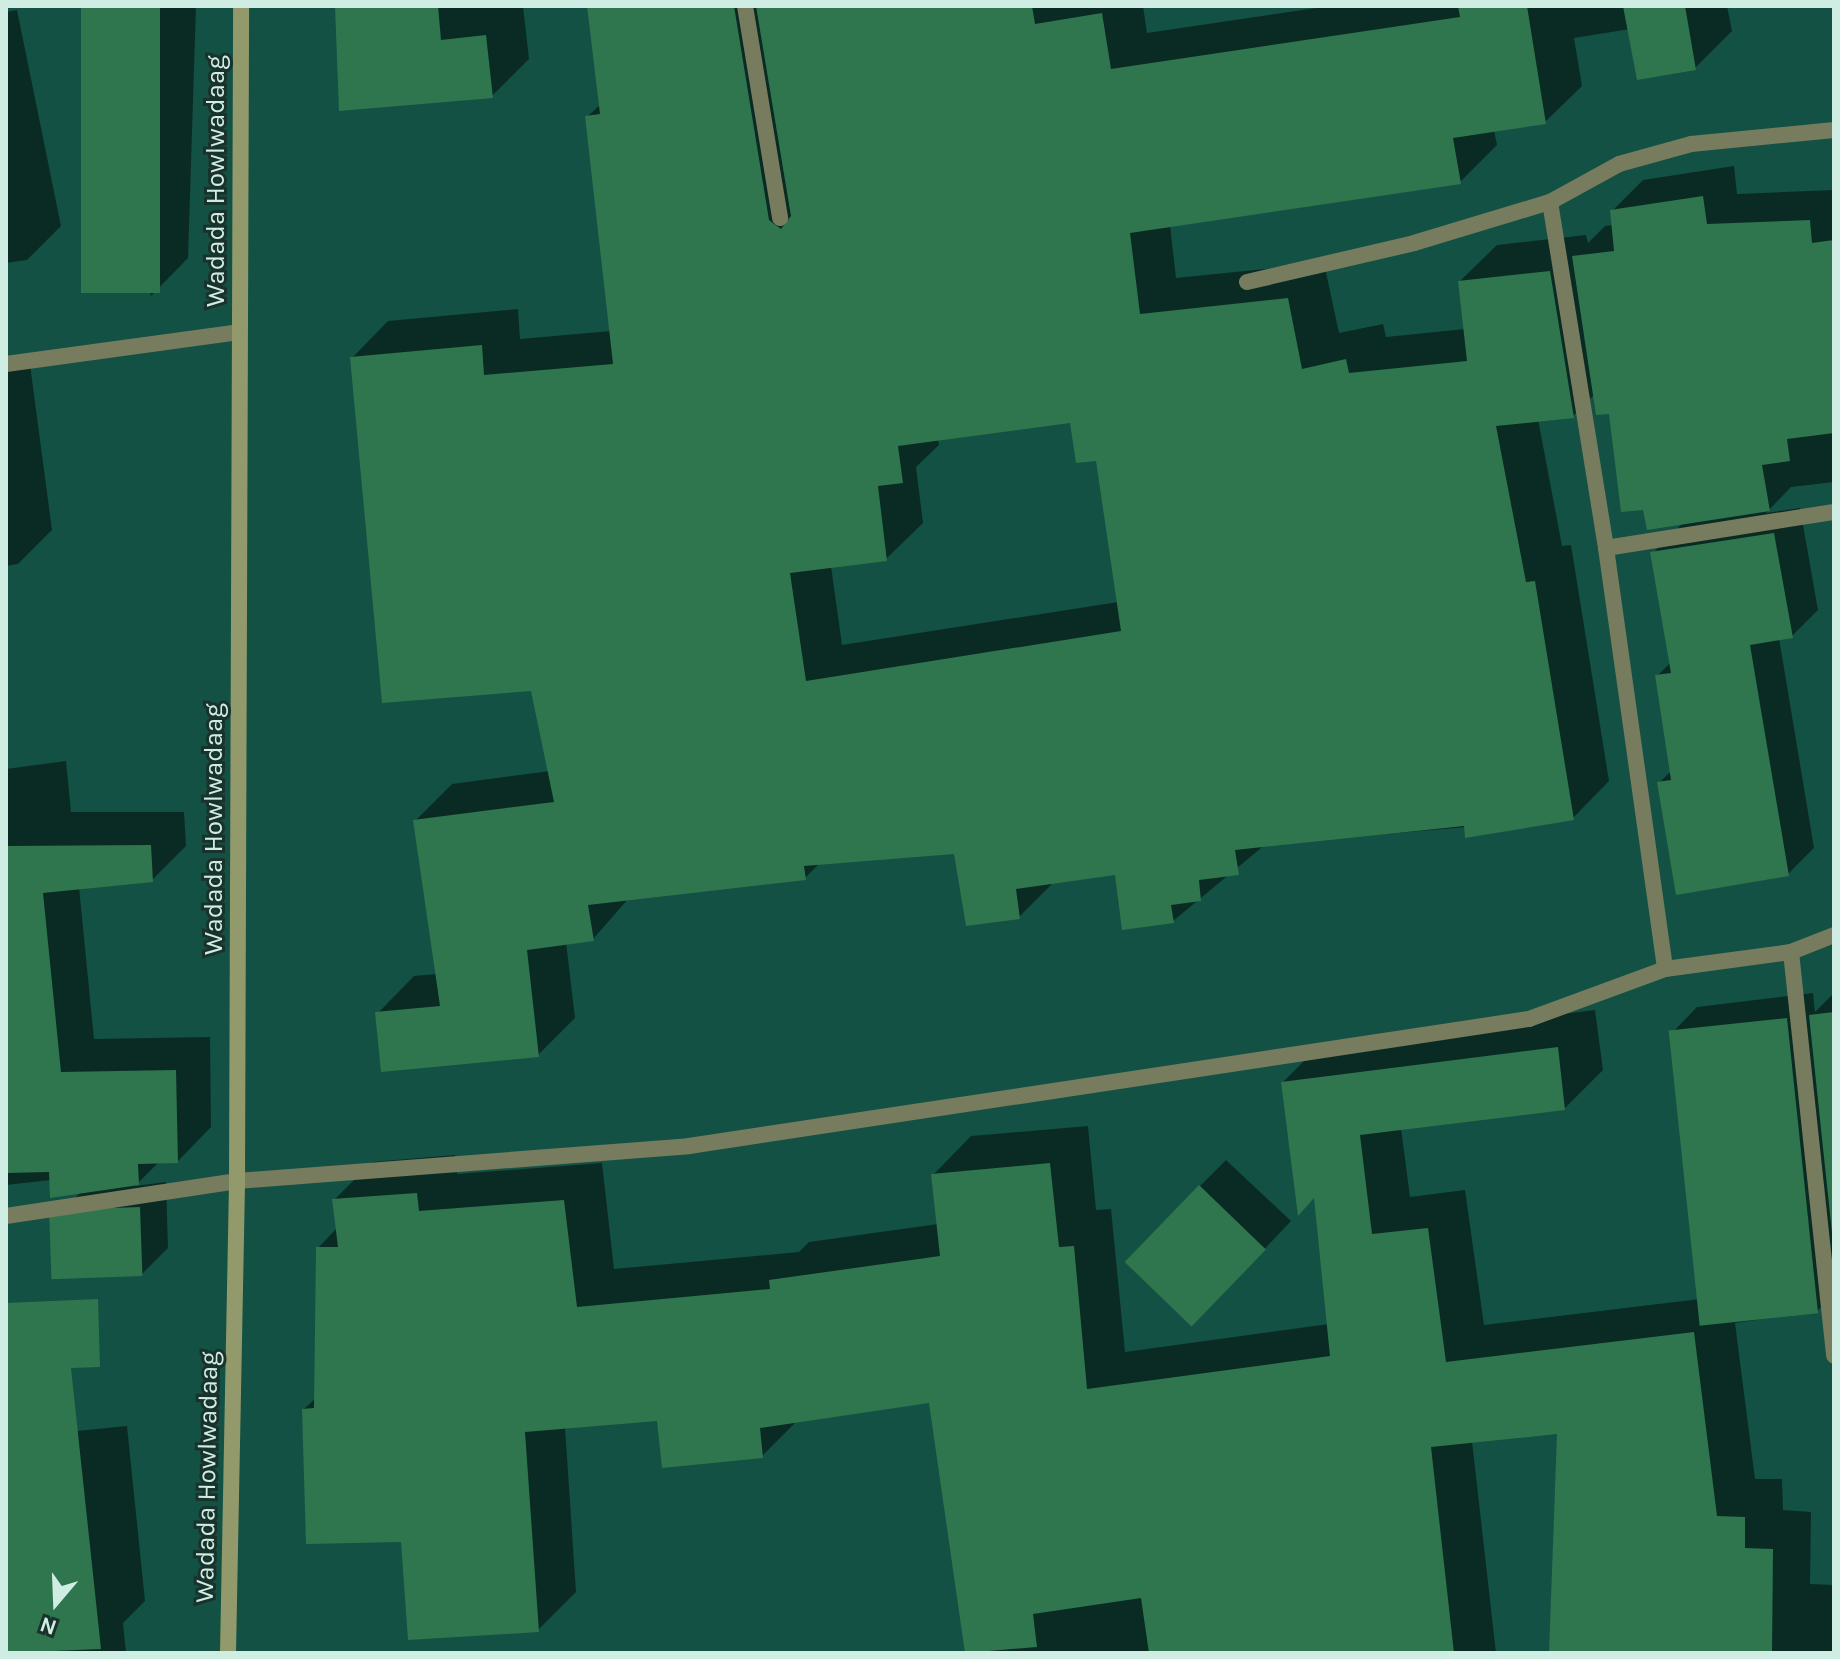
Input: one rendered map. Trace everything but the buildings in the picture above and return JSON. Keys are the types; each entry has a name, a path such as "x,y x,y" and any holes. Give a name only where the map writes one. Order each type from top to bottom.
{"street":[{"name":"Wadada Howlwadaag","path":"228,1653 237,1181 241,6"},
{"path":"745,6 780,218"},
{"path":"1247,282 1414,243 1550,202 1619,164 1691,144 1834,130"},
{"path":"1550,202 1606,548 1665,969"},
{"path":"6,364 239,332"},
{"path":"1606,548 1834,512"},
{"path":"6,1216 237,1181 689,1146 1529,1019 1665,969 1791,952 1834,935"},
{"path":"1791,952 1834,1356"}]}
